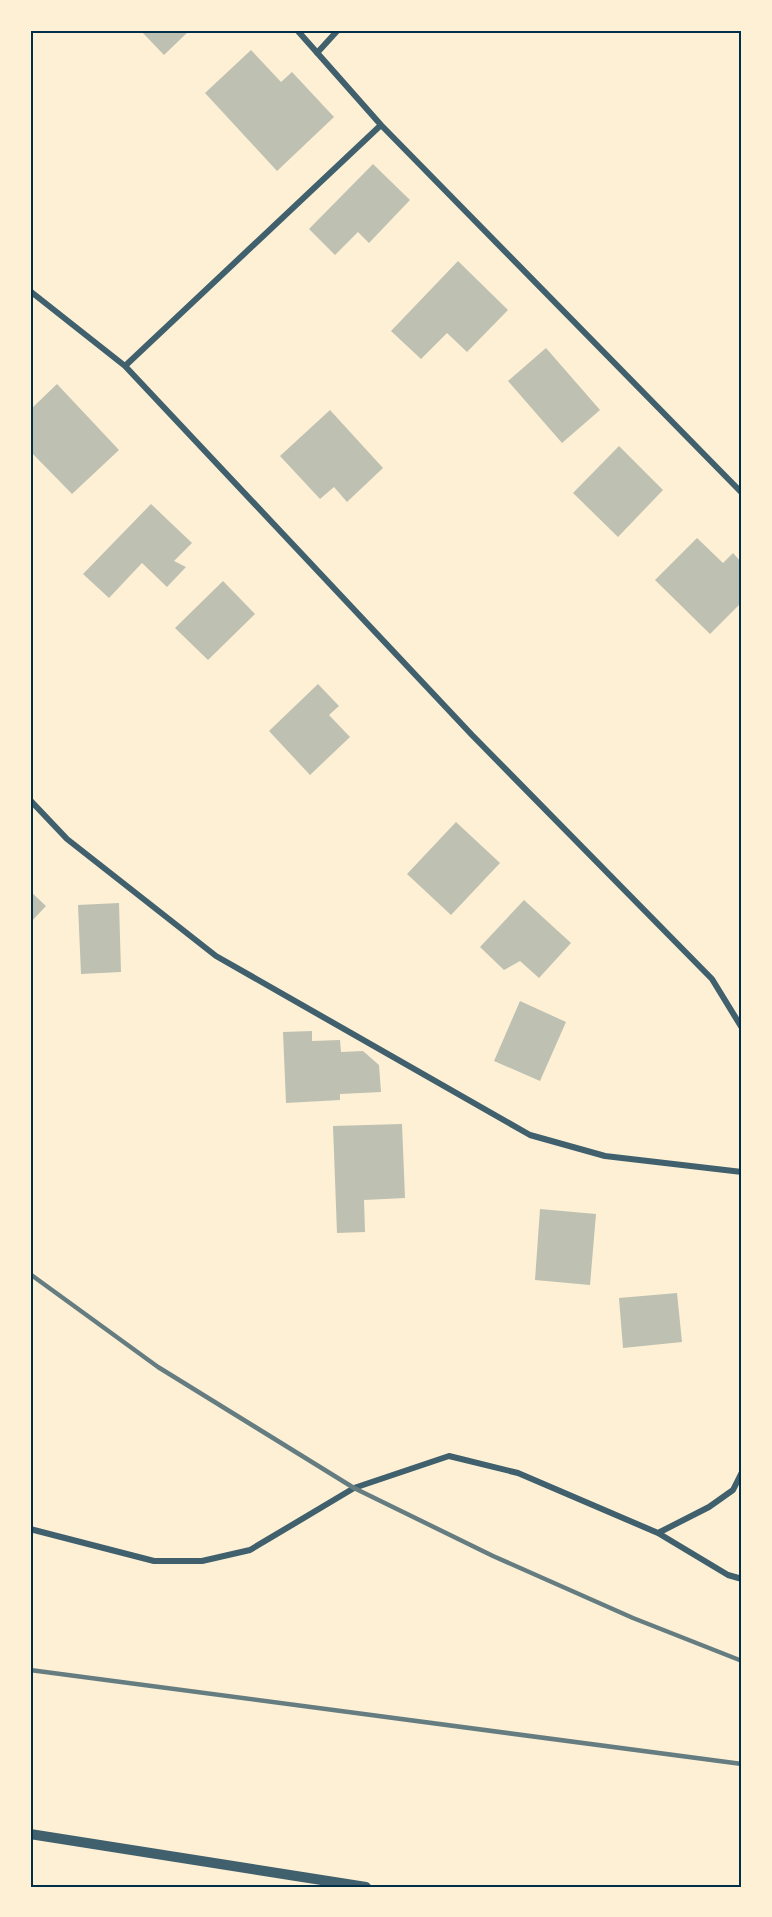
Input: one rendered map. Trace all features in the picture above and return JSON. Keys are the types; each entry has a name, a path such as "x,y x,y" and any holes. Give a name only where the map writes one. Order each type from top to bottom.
{"street":[{"path":"297,30 381,125 742,493"},
{"path":"317,53 338,30"},
{"path":"125,366 381,125"},
{"path":"30,291 125,366 472,735 711,979 742,1029"},
{"path":"30,800 67,839 216,956 530,1136 605,1156 742,1170 742,1178"},
{"path":"30,1529 154,1561 202,1561 250,1550 354,1488 449,1456 518,1473 658,1533 728,1575 742,1579"},
{"path":"658,1533 709,1507 733,1490 742,1472"},
{"path":"30,1834 366,1887"}],"building":[{"path":"140,30 190,30 164,55"},
{"path":"251,50 281,82 292,72 334,117 277,171 205,93"},
{"path":"373,164 410,200 369,243 358,232 335,255 309,229"},
{"path":"458,261 508,310 467,352 447,333 421,359 391,331"},
{"path":"546,348 600,410 562,443 508,381"},
{"path":"57,384 119,450 72,494 30,451 30,410"},
{"path":"330,410 383,468 347,502 334,487 320,499 280,456"},
{"path":"619,446 663,490 618,537 573,493"},
{"path":"151,504 192,543 174,561 186,567 167,587 142,563 109,598 83,574"},
{"path":"697,538 723,563 733,553 742,563 742,602 710,634 655,580"},
{"path":"223,581 255,614 208,660 175,628"},
{"path":"318,684 339,706 329,715 350,737 310,775 269,731"},
{"path":"456,822 500,863 451,915 407,874"},
{"path":"30,891 46,906 30,923"},
{"path":"524,900 571,943 539,978 520,961 504,970 480,947"},
{"path":"119,903 121,972 81,974 78,905"},
{"path":"520,1001 566,1022 540,1081 494,1061"},
{"path":"312,1031 312,1041 340,1040 341,1052 363,1051 379,1065 381,1092 340,1094 340,1100 286,1103 283,1032"},
{"path":"402,1124 405,1198 364,1200 365,1232 337,1233 333,1126"},
{"path":"540,1209 596,1214 590,1285 535,1280"},
{"path":"677,1293 682,1342 623,1348 619,1298"}],"railway":[{"path":"30,1274 158,1367 354,1488 493,1556 633,1618 742,1661"},
{"path":"30,1670 742,1764"}]}
